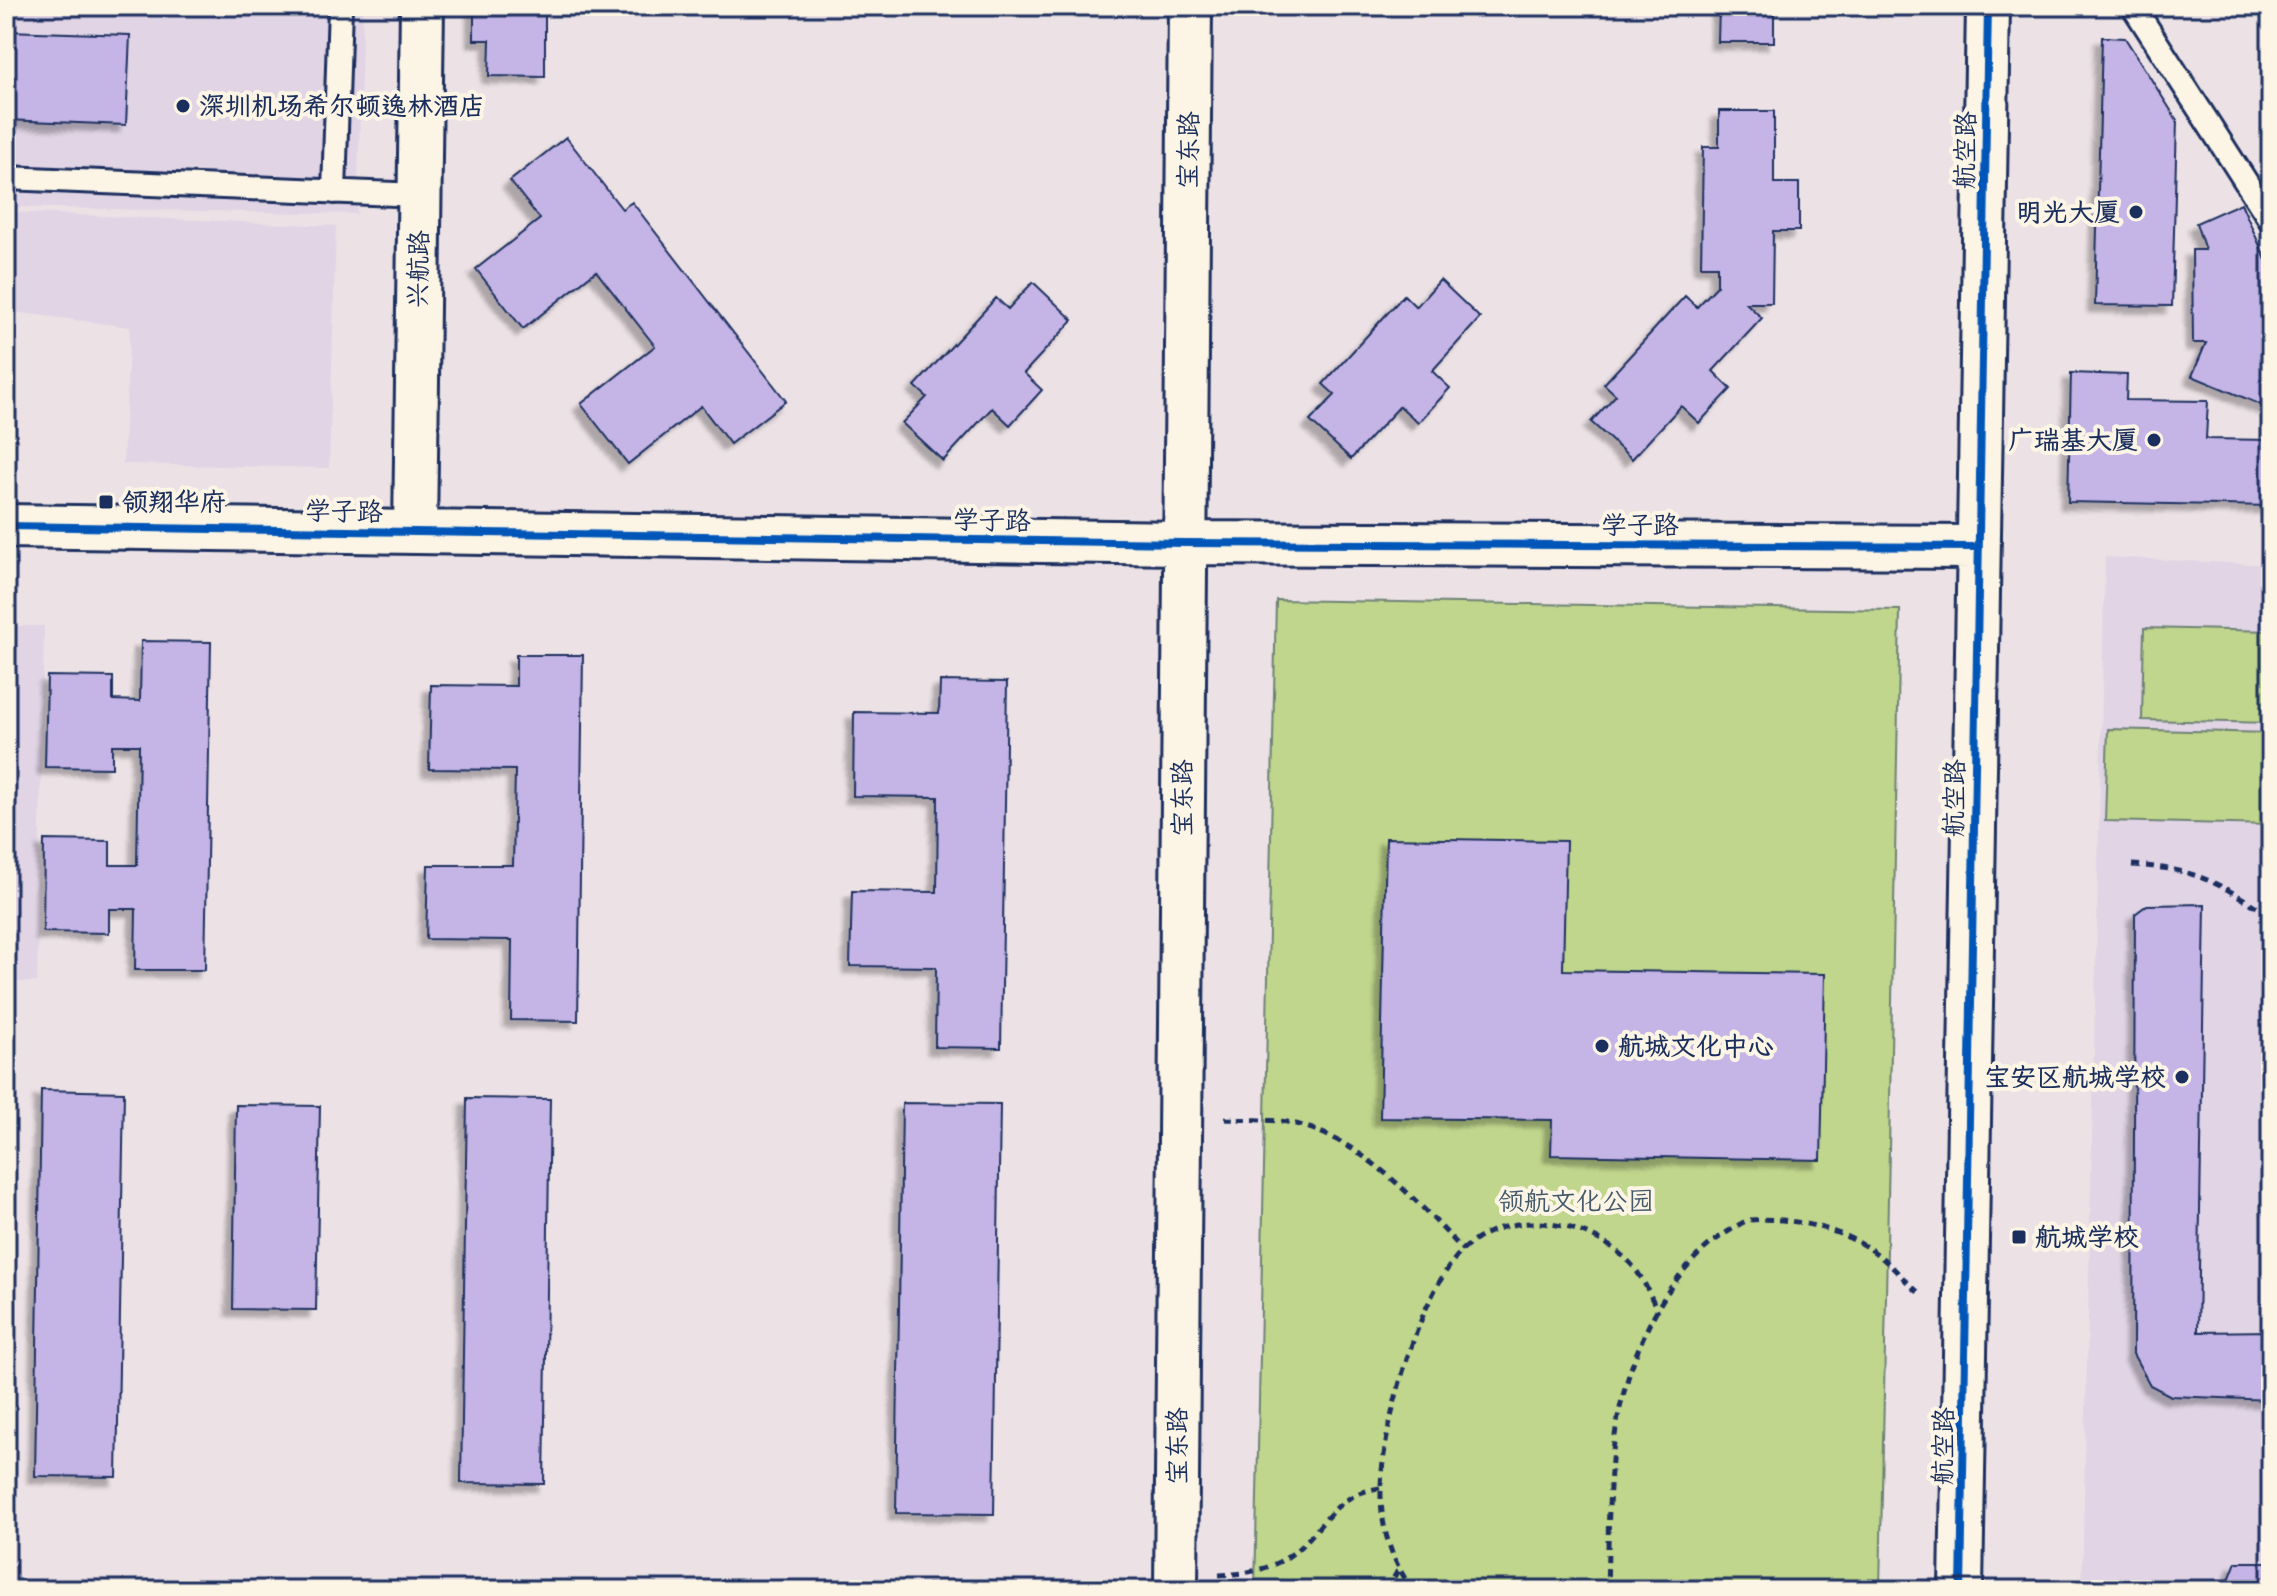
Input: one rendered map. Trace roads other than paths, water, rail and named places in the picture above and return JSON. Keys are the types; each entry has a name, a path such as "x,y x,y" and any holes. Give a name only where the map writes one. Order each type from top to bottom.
{"street":[{"name":"兴航路","path":"415,532 422,6"},
{"name":"宝东路","path":"1176,1590 1190,6"},
{"name":"航空路","path":"1961,1590 1988,6"},
{"name":"学子路","path":"6,526 1184,543 1978,547"}],"lane":[{"path":"334,192 340,6"},
{"path":"2133,6 2271,221"},
{"path":"6,178 419,195"}],"place":[{"name":"深圳机场希尔顿逸林酒店","path":"183,106"},
{"name":"明光大厦","path":"2136,212"},
{"name":"广瑞基大厦","path":"2154,440"},
{"name":"领翔华府","path":"106,502"},
{"name":"航城文化中心","path":"1602,1046"},
{"name":"宝安区航城学校","path":"2182,1077"},
{"name":"航城学校","path":"2019,1237"}],"park label":[{"name":"领航文化公园","path":"1576,1201"}]}
